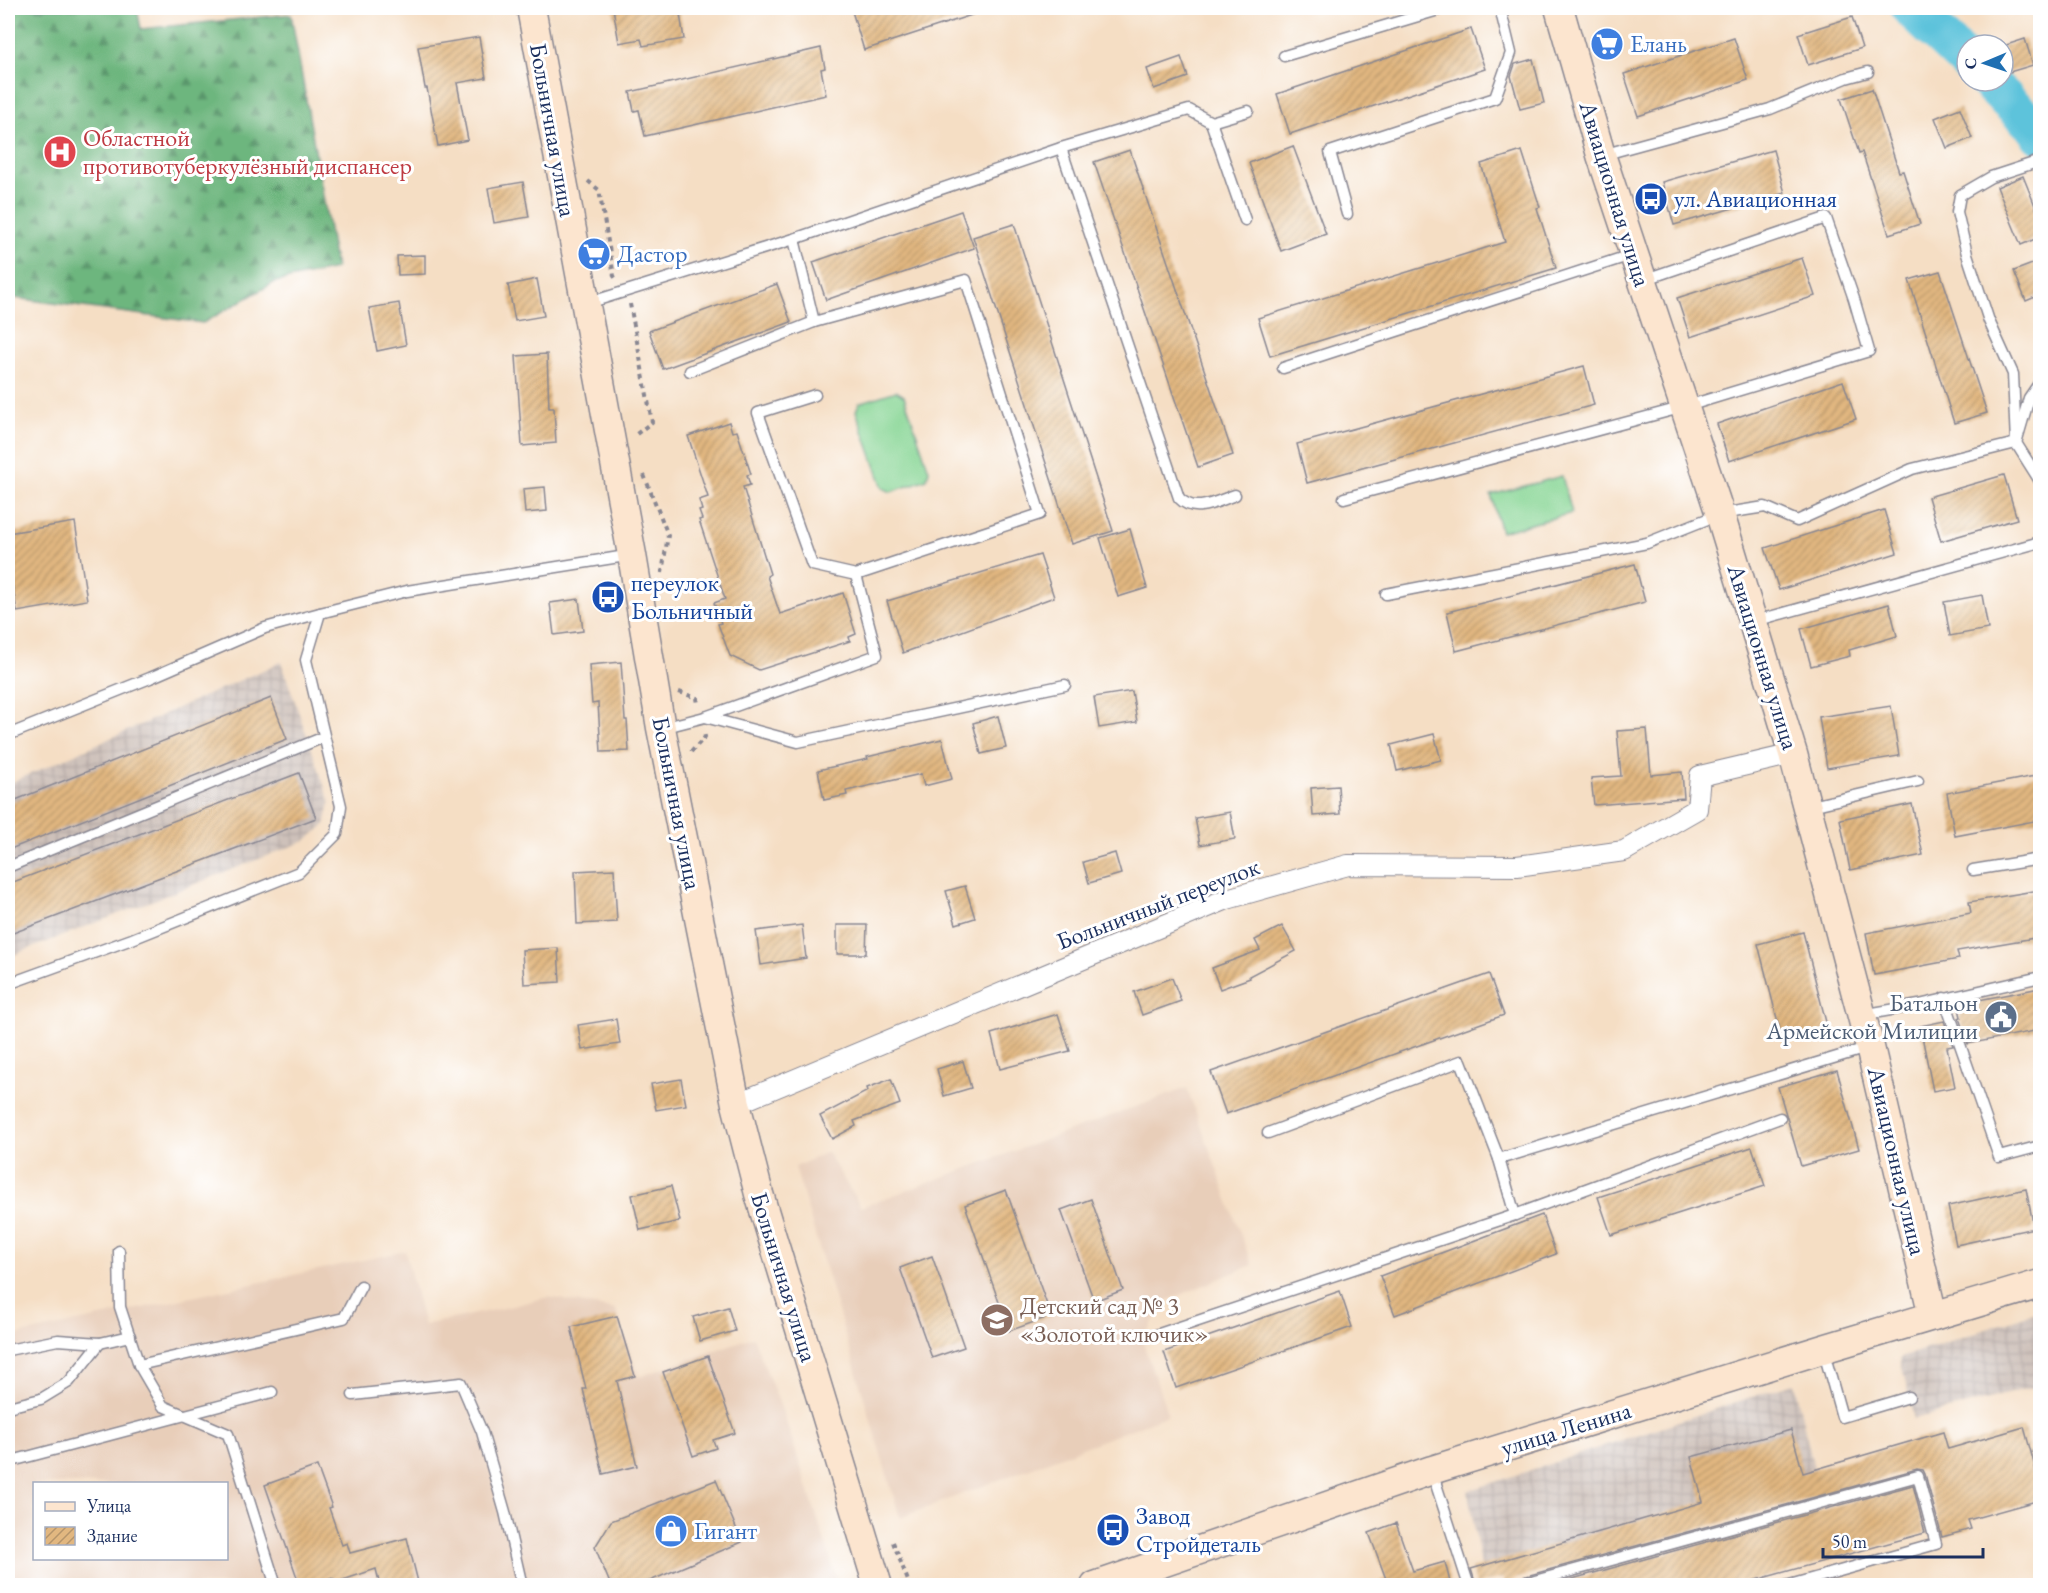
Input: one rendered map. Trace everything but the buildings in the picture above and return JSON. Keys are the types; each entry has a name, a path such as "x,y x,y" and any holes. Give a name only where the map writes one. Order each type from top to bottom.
{"street":[{"name":"Больничная улица","path":"531,8 662,728 736,1104 765,1216 878,1586"},
{"name":"Авиационная улица","path":"1559,8 1601,155 1720,514 1793,754 1870,1047 1933,1316"},
{"name":"Больничный переулок","path":"736,1104 1227,899 1348,865 1517,866 1624,851 1697,809 1700,776 1793,754"},
{"name":"улица Ленина","path":"1095,1586 1432,1470 2040,1284"}],"lane":[{"path":"1284,56 1445,8"},
{"path":"1347,214 1330,152 1495,98 1512,53 1500,8"},
{"path":"1601,155 1770,109 1846,78 1868,72"},
{"path":"585,304 794,239 1061,148 1190,110 1211,122 1245,220"},
{"path":"1211,122 1248,111"},
{"path":"1061,148 1179,498 1189,506 1199,507 1235,495"},
{"path":"2040,161 1991,177 1960,195 1957,212 1967,254 1989,321 2013,374 2016,443 2040,481"},
{"path":"1283,369 1638,267 1826,218 1869,351 1683,406 1344,498"},
{"path":"794,239 814,322"},
{"path":"690,371 814,322 966,280 1040,514 856,575 812,565 758,413 814,395"},
{"path":"2016,443 2029,398 2040,382"},
{"path":"1386,594 1647,543 1720,514 1765,507 1797,521 1912,469 2016,443"},
{"path":"1752,622 2040,542"},
{"path":"8,735 150,678 265,628 406,591 632,555"},
{"path":"662,728 703,717 877,655 856,575"},
{"path":"8,984 132,939 299,872 337,834 341,806 306,660 320,613"},
{"path":"703,717 798,742 1065,685"},
{"path":"8,867 324,737"},
{"path":"1807,807 1918,781"},
{"path":"1973,870 2040,859"},
{"path":"1862,1015 1919,1005 2040,976"},
{"path":"1944,998 1999,1157 2040,1146"},
{"path":"1499,1159 1870,1047"},
{"path":"1268,1133 1461,1061 1499,1159 1515,1215"},
{"path":"1156,1335 1515,1215 1780,1118"},
{"path":"119,1251 120,1307 139,1365 163,1406 228,1434 276,1586"},
{"path":"139,1365 344,1318 361,1286"},
{"path":"8,1350 58,1340 99,1343 130,1336"},
{"path":"8,1407 41,1399 69,1382 99,1343"},
{"path":"1823,1349 1842,1417 1909,1397"},
{"path":"353,1395 461,1383 482,1432 505,1512 522,1586"},
{"path":"8,1462 272,1392"},
{"path":"1432,1470 1469,1586"},
{"path":"1517,1586 1918,1476 1936,1544 1786,1586"}],"path":[{"path":"673,690 697,698 703,717 705,737 685,758"},
{"path":"889,1533 910,1586"}],"shaded area":[{"path":"281,662 330,802 325,825 305,841 8,957 8,784"},
{"name":"Детский сад № 3 «Золотой ключик»","path":"1187,1088 1252,1265 1166,1301 1142,1340 1168,1415 900,1518 795,1167 827,1152 861,1207"},
{"path":"405,1251 424,1325 548,1297 616,1310 639,1377 753,1337 784,1415 839,1585 8,1585 8,1337"},
{"path":"2040,1311 2040,1385 1914,1419 1900,1358"},
{"path":"1794,1383 1814,1469 1481,1566 1468,1491"}],"green space":[{"path":"8,8 137,8 141,29 291,14 336,269 275,282 203,323 8,297"},
{"path":"896,391 904,396 929,470 927,479 891,492 883,488 856,411 859,403"},
{"path":"1562,476 1572,513 1501,532 1491,495"}],"waterway":[{"path":"1910,8 1955,51"},
{"path":"1999,93 2038,130 2040,135"}],"place":[{"name":"Елань","path":"1607,44"},
{"name":"Областной противотуберкулёзный диспансер","path":"60,152"},
{"name":"ул. Авиационная","path":"1651,199"},
{"name":"Дастор","path":"594,254"},
{"name":"переулок Больничный","path":"608,597"},
{"name":"Батальон Армейской Милиции","path":"2001,1017"},
{"name":"Детский сад № 3 «Золотой ключик»","path":"997,1320"},
{"name":"Завод Стройдеталь","path":"1113,1530"},
{"name":"Гигант","path":"671,1531"}]}
